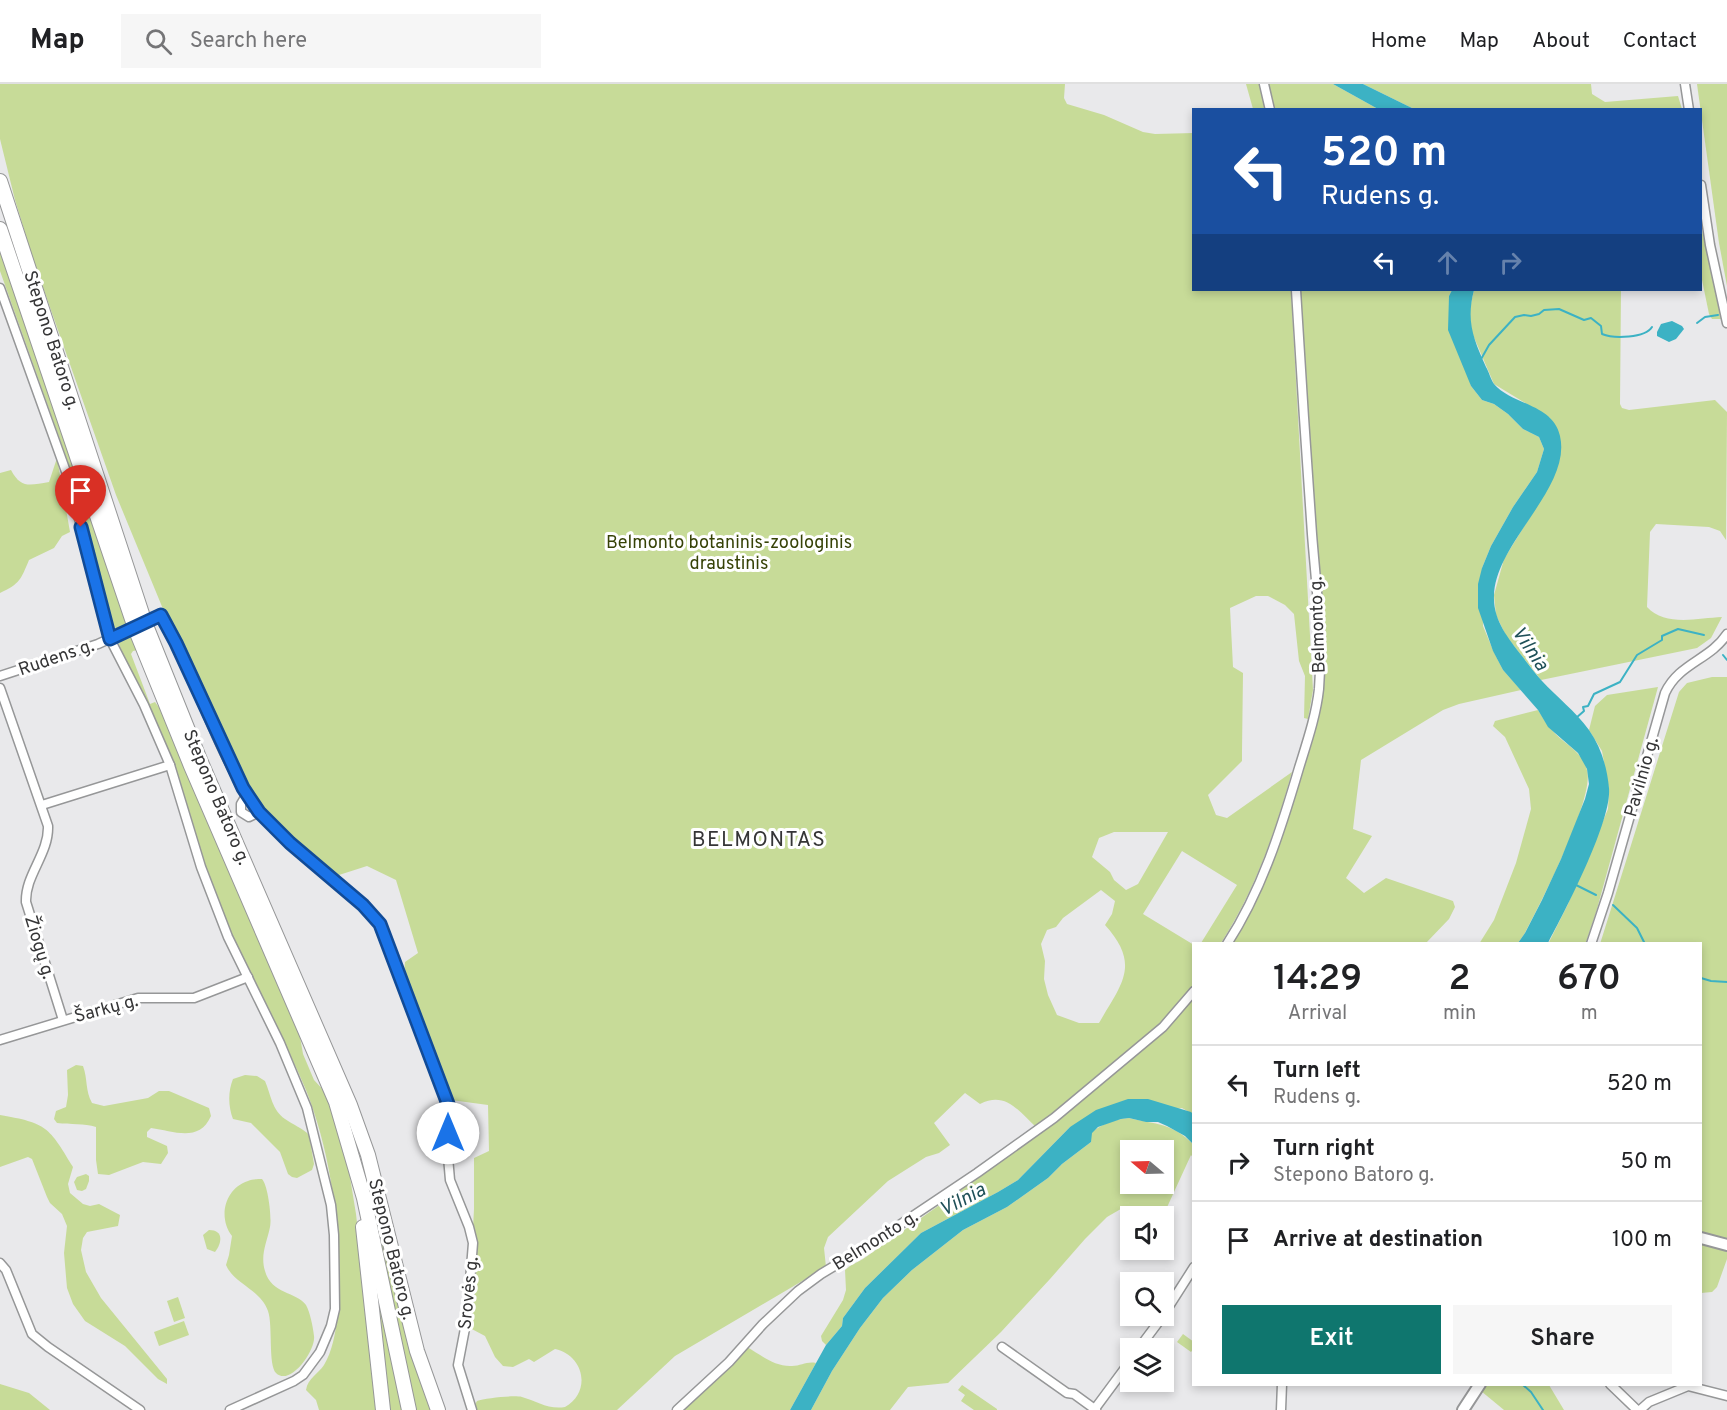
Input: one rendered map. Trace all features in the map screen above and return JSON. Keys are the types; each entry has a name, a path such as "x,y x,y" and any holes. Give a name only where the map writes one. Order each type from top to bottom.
{"main road":[{"name":"Stepono Batoro g.","path":"0,181 140,626 350,1106 368,1155 417,1351 438,1410"},
{"name":"Stepono Batoro g.","path":"0,229 191,766 336,1102 364,1198 409,1410"},
{"path":"355,1164 383,1410"}],"street":[{"path":"1264,84 1270,108"},
{"path":"1685,84 1689,108"},
{"path":"1702,192 1710,245 1727,322"},
{"name":"Stepono Batoro g.","path":"0,288 69,480 110,639 144,705 170,765 201,867 228,937 280,1043 307,1108 331,1206 334,1235 334,1309 332,1326 320,1352 311,1366 294,1381 230,1410"},
{"name":"Belmonto g.","path":"1228,942 1256,890 1285,817 1311,729 1319,689 1316,587 1296,291"},
{"name":"Srovės g.","path":"140,626 161,615 164,619 220,741 247,794 259,812 290,843 363,905 380,924 448,1104 450,1180 473,1243 467,1318 458,1365 472,1410"},
{"name":"Rudens g.","path":"0,676 110,639 140,626"},
{"name":"Pavilnio g.","path":"1592,942 1608,893 1665,693 1670,682 1679,672 1708,654 1727,634"},
{"name":"Žiogų g.","path":"0,688 48,826 47,842 27,890 27,902 63,1020"},
{"path":"42,805 170,765"},
{"name":"Srovės g.","path":"247,794 241,804 241,812 249,817 259,812"},
{"name":"Šarkų g.","path":"0,1040 138,998 194,998 248,977"},
{"name":"Belmonto g.","path":"677,1410 729,1362 798,1290 888,1233 1054,1118 1163,1027 1192,993"},
{"path":"1702,1238 1727,1245"},
{"path":"0,1263 6,1270 32,1334 140,1410"},
{"path":"1174,1298 1192,1270"},
{"path":"1002,1347 1095,1410 1120,1375"},
{"path":"1281,1410 1282,1386"},
{"path":"1462,1410 1479,1386"},
{"path":"1612,1386 1639,1410 1648,1402 1688,1386 1727,1395"}],"green space":[{"name":"Belmonto botaninis-zoologinis draustinis","path":"0,84 1065,84 1064,98 1067,104 1104,115 1143,132 1192,133 1192,291 1291,291 1313,690 1308,719 1304,718 1305,676 1299,661 1294,614 1285,605 1268,596 1256,596 1230,608 1233,667 1243,673 1242,761 1208,795 1216,815 1227,818 1292,772 1263,861 1222,942 1202,942 1237,885 1182,851 1143,914 1192,944 1192,988 1176,1009 1152,1032 1036,1127 1011,1104 997,1100 980,1104 965,1093 934,1123 950,1145 888,1181 828,1237 824,1248 826,1267 675,1356 617,1410 472,1410 477,1401 513,1396 548,1406 565,1407 574,1400 581,1384 578,1366 573,1358 565,1353 555,1349 534,1362 529,1359 513,1367 503,1366 495,1357 485,1336 468,1327 474,1209 474,1158 489,1151 488,1105 451,1100 404,973 405,962 418,953 396,880 367,866 339,875 313,863 274,828 241,785 182,655 116,495 34,262 0,139","holes":["1114,832 1168,832 1138,884 1126,890 1092,857 1099,838","1101,890 1115,901 1112,914 1105,925 1116,939 1125,963 1124,974 1115,996 1099,1023 1079,1023 1057,1015 1044,979 1045,961 1041,944 1047,930 1056,927 1063,918"]},
{"path":"1246,84 1260,84 1265,108 1253,108"},
{"path":"1267,84 1333,84 1376,108 1274,108"},
{"path":"1363,84 1591,84 1592,94 1605,102 1678,96 1682,108 1412,108"},
{"path":"1697,84 1727,84 1727,286 1719,243 1702,108"},
{"path":"1702,231 1721,319 1712,319 1702,280"},
{"path":"0,246 127,619 124,628 111,626 74,479 0,271"},
{"path":"1299,291 1452,291 1449,296 1471,386 1482,400 1494,404 1523,429 1539,437 1544,449 1537,472 1513,507 1491,546 1482,568 1483,626 1503,670 1521,690 1459,704 1443,710 1361,760 1353,829 1372,836 1346,878 1364,893 1386,878 1453,901 1455,907 1449,919 1427,942 1231,942 1247,917 1267,875 1312,743 1323,692 1324,633"},
{"path":"1474,291 1621,291 1620,404 1622,408 1629,410 1715,400 1727,412 1726,540 1720,531 1709,527 1656,524 1650,532 1647,607 1654,613 1672,619 1722,617 1711,638 1697,648 1541,680 1506,636 1496,615 1494,595 1504,559 1549,486 1557,468 1561,447 1550,418 1494,384 1470,328 1469,312"},
{"path":"57,458 70,532 62,536 54,548 29,560 19,580 12,587 0,593 0,473 11,470 18,480 27,484 49,482"},
{"path":"123,637 133,638 138,650 131,654 150,704 155,702 166,717 298,1025 303,1054 314,1080 328,1095 348,1165 356,1214 378,1410 319,1410 316,1400 306,1390 329,1354 335,1335 337,1317 337,1230 323,1145 306,1090 218,903 167,753 121,652 119,643"},
{"path":"1712,677 1727,677 1727,1259 1717,1287 1712,1292 1702,1293 1702,942 1601,942 1679,692 1687,683"},
{"path":"1658,687 1586,942 1549,942 1568,904 1608,809 1609,790 1602,751 1589,730 1595,706 1607,695"},
{"path":"1538,710 1549,727 1577,752 1587,770 1583,803 1575,826 1553,876 1519,942 1480,942 1494,920 1516,863 1531,809 1529,789 1505,737 1493,726 1495,721"},
{"path":"1192,999 1192,1114 1182,1108 1070,1127 1018,1180 921,1233 865,1288 843,1318 842,1326 826,1345 822,1341 821,1336 843,1300 846,1290 845,1270 1014,1152 1126,1064"},
{"path":"76,1065 83,1066 92,1103 104,1106 148,1098 159,1091 169,1091 209,1108 211,1116 200,1130 193,1132 177,1133 151,1128 147,1132 147,1137 167,1146 168,1153 161,1164 143,1162 109,1175 98,1174 96,1127 57,1123 54,1119 56,1111 66,1107 67,1070"},
{"path":"245,1075 257,1076 265,1081 277,1111 309,1135 314,1164 312,1170 297,1178 292,1177 288,1174 280,1152 251,1123 233,1119 229,1104 231,1084 233,1079"},
{"path":"0,1115 28,1121 45,1129 58,1143 73,1167 68,1184 70,1193 83,1204 90,1206 99,1204 120,1215 118,1226 87,1232 83,1238 81,1250 86,1272 101,1298 167,1379 167,1384 158,1379 125,1346 85,1321 73,1304 67,1288 64,1253 67,1226 62,1214 50,1203 32,1159 28,1157 0,1167"},
{"path":"1129,1118 1171,1128 1192,1143 1192,1156 1174,1192 1174,1140 1120,1140 1120,1194 1173,1194 1168,1206 1120,1206 1120,1209 1107,1217 1085,1239 1001,1332 948,1383 908,1387 890,1410 811,1410 832,1371 883,1298 912,1270 963,1230 1007,1207 1048,1178 1091,1142 1091,1133 1109,1122"},
{"path":"367,1168 432,1410 414,1410 363,1169"},
{"path":"86,1174 89,1176 89,1181 86,1189 77,1190 74,1182 77,1177"},
{"path":"262,1179 268,1194 270,1217 264,1254 265,1271 273,1284 297,1297 306,1305 314,1336 314,1342 307,1358 295,1371 282,1376 276,1373 272,1362 269,1317 264,1303 230,1272 226,1265 232,1236 225,1221 229,1197 240,1185 251,1180"},
{"path":"209,1230 217,1232 220,1238 215,1252 207,1249 203,1235"},
{"path":"372,1258 404,1410 388,1410"},
{"path":"178,1297 185,1318 174,1322 167,1301"},
{"path":"184,1321 189,1335 159,1346 154,1332"},
{"path":"1183,1334 1192,1341 1192,1351 1191,1352 1177,1342"},
{"path":"747,1347 780,1365 816,1363 790,1410 683,1410 725,1372"},
{"path":"0,1384 29,1393 50,1410 0,1410"},
{"path":"962,1385 997,1410 974,1410 961,1401 965,1395 958,1390"},
{"path":"1484,1386 1550,1386 1564,1410 1504,1410 1481,1391"}],"water":[{"path":"1333,84 1363,84 1412,108 1376,108"},
{"path":"1452,291 1474,291 1471,311 1472,329 1494,384 1502,391 1549,417 1556,425 1560,436 1561,456 1555,475 1506,556 1498,576 1494,596 1496,613 1502,628 1542,681 1589,730 1603,758 1608,780 1608,803 1596,843 1576,889 1549,942 1519,942 1542,900 1585,799 1589,784 1587,769 1578,753 1548,727 1538,710 1503,670 1493,651 1478,608 1478,584 1491,546 1513,507 1537,472 1544,449 1539,437 1523,429 1494,404 1482,400 1471,386 1448,330 1449,296"},
{"path":"1672,321 1684,329 1676,339 1669,342 1657,336 1661,324"},
{"path":"1128,1099 1148,1099 1191,1112 1192,1143 1185,1136 1158,1122 1129,1118 1098,1127 1092,1133 1091,1142 1048,1178 1007,1207 963,1230 912,1270 883,1298 860,1328 832,1371 811,1410 790,1410 826,1345 842,1326 843,1318 865,1288 921,1233 1018,1180 1070,1127 1096,1110"}],"waterway":[{"path":"1480,361 1489,345 1515,317 1531,316 1544,310 1559,309 1584,320 1591,318 1601,326 1602,334 1607,336 1636,335 1652,327"},
{"path":"1697,323 1705,317 1718,315"},
{"path":"1576,718 1584,711 1583,707 1588,706 1594,694 1620,682 1637,655 1662,640 1662,636 1678,629 1704,635"},
{"path":"1723,655 1727,660"},
{"path":"1574,884 1596,895"},
{"path":"1613,905 1637,928 1644,942"},
{"path":"1702,978 1727,982"},
{"path":"1524,1386 1543,1410"}],"district":[{"name":"BELMONTAS","path":"759,839"}],"route":[{"path":"81,527 110,639 161,615 243,788 259,812 290,843 363,905 380,924 448,1104 448,1133"}],"water label":[{"name":"Vilnia","path":"1531,648"},
{"name":"Vilnia","path":"962,1199"}]}
